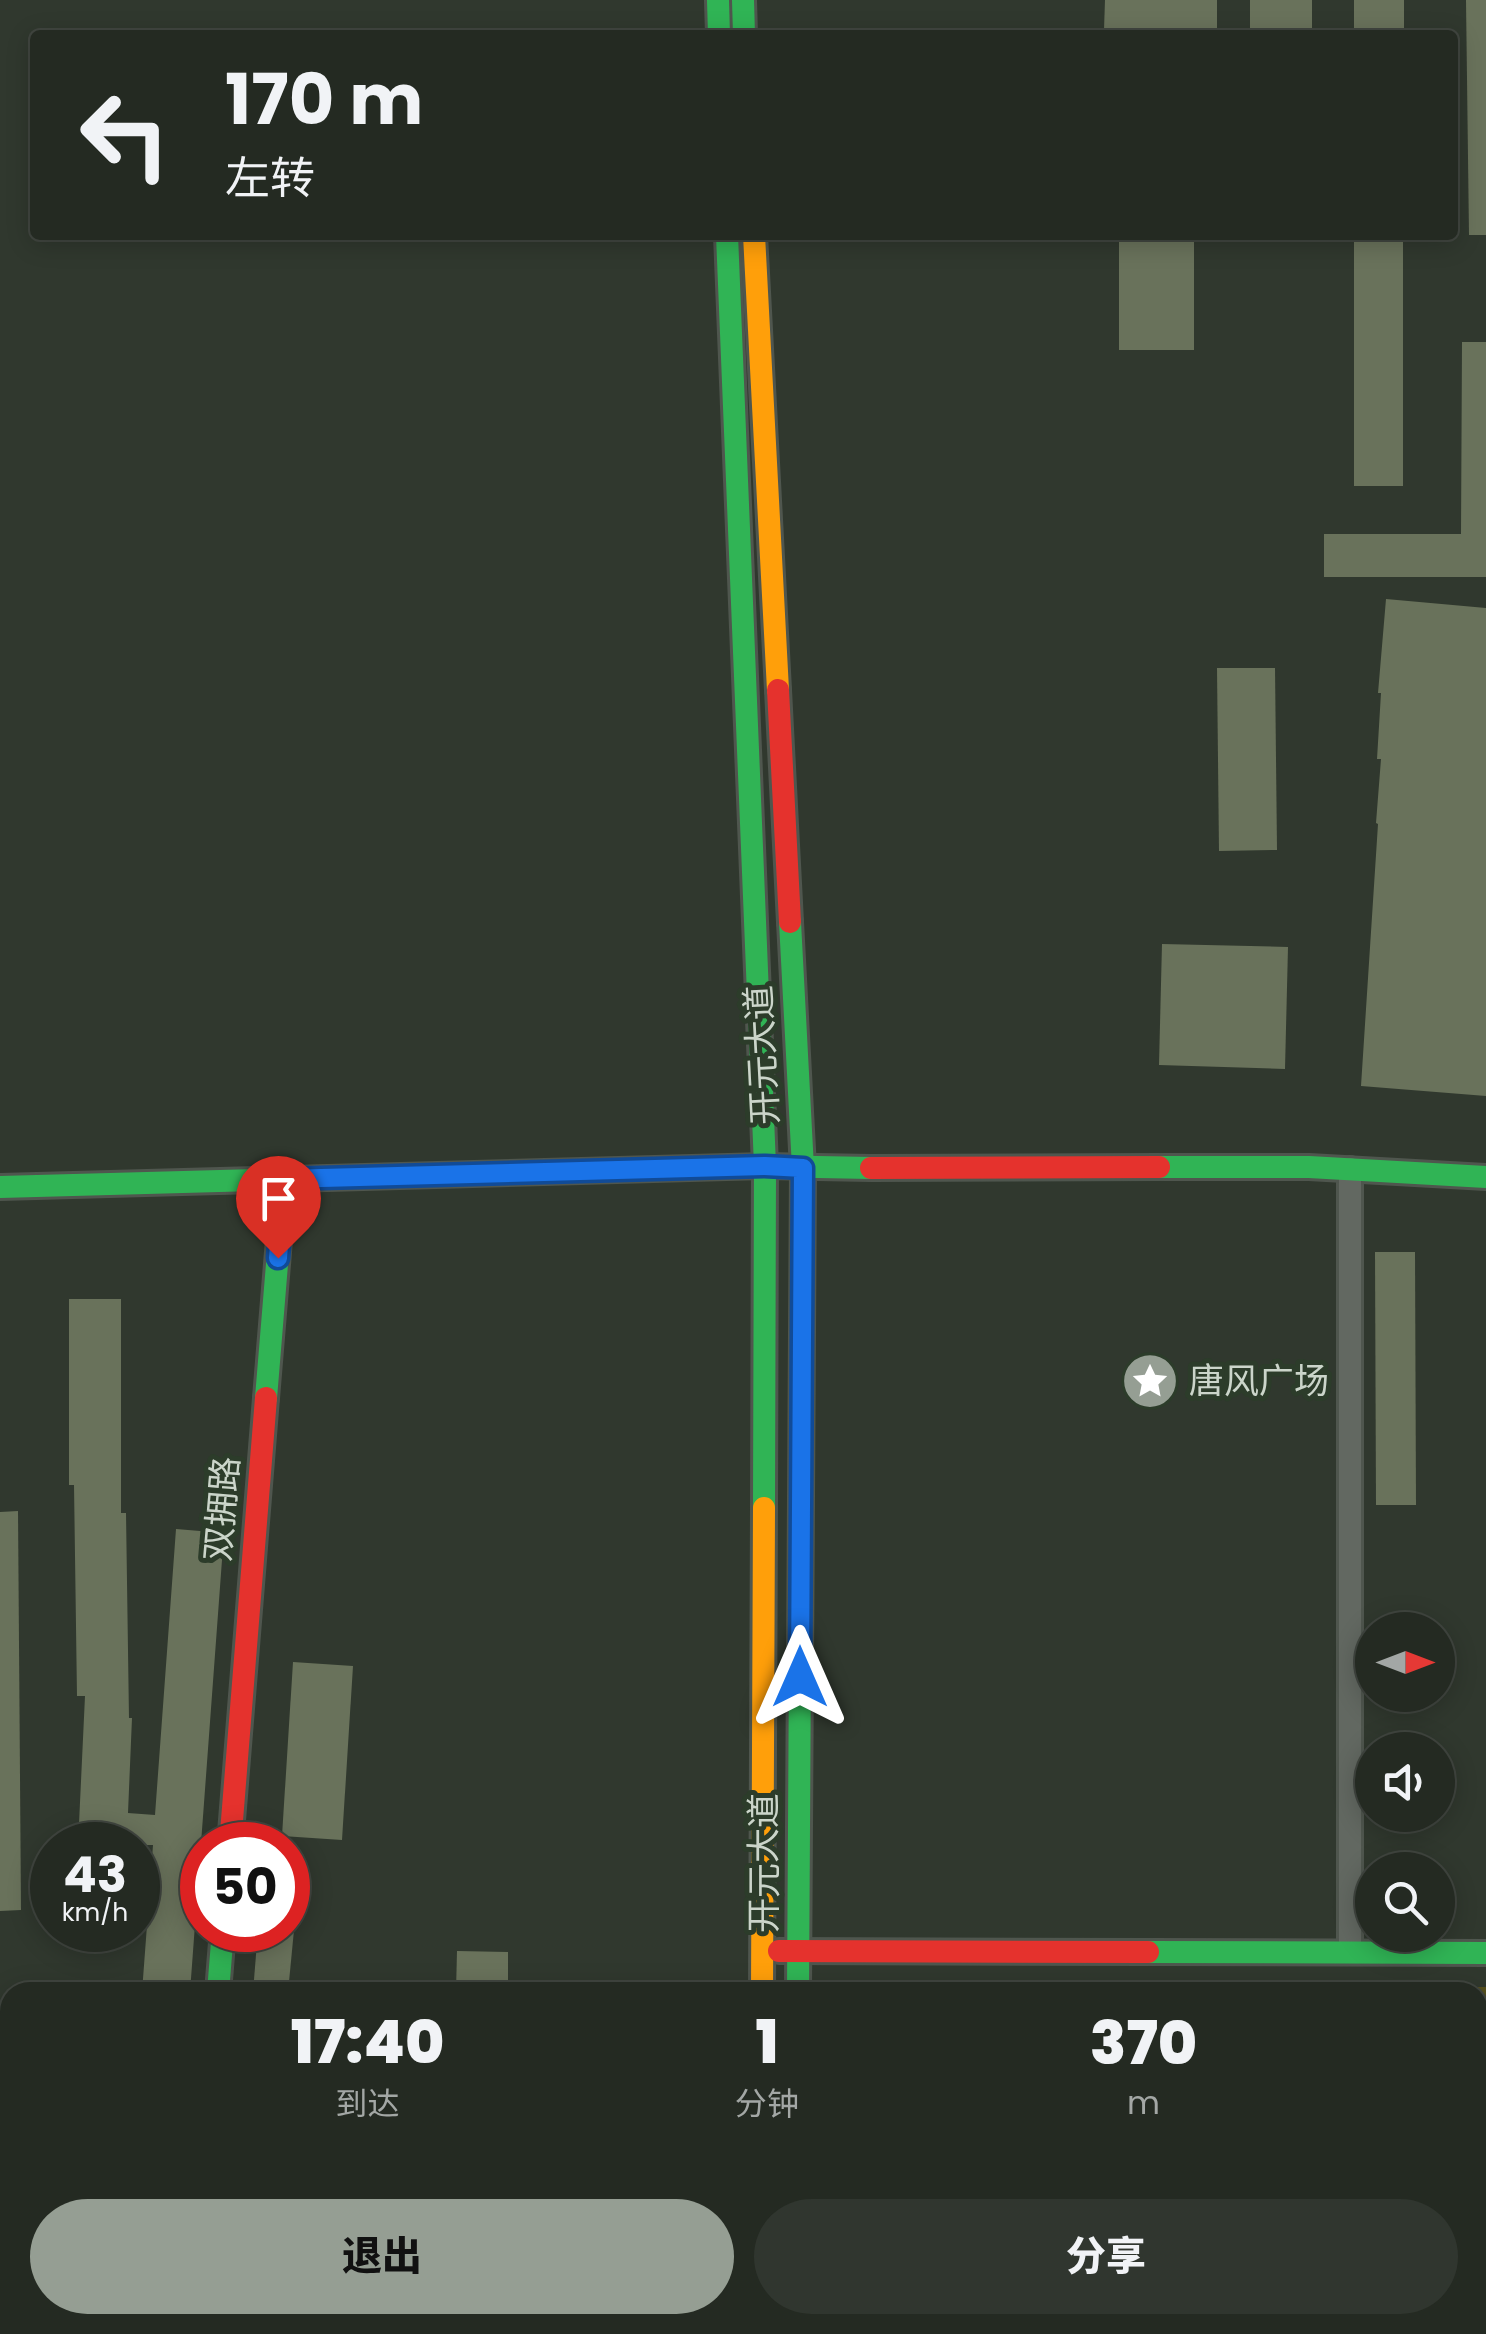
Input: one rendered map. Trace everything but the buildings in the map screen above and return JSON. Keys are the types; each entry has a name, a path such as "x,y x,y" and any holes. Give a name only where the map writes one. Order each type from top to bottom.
{"main road":[{"path":"718,0 719,30"},
{"path":"743,0 744,30"},
{"name":"开元大道","path":"727,240 765,1166 762,1982"},
{"name":"开元大道","path":"754,240 803,1168 798,1982"},
{"path":"0,1187 765,1166 1310,1167 1486,1177"},
{"name":"双拥路","path":"232,1822 284,1179"},
{"path":"762,1951 1486,1953"},
{"path":"219,1982 221,1952"}],"street":[{"path":"1350,1169 1350,1952"}],"traffic: fast":[{"path":"718,0 719,30"},
{"path":"743,0 744,30"},
{"path":"727,240 765,1166 764,1508"},
{"path":"790,922 803,1168 798,1982"},
{"path":"0,1187 765,1166 871,1168"},
{"path":"1159,1167 1309,1167 1486,1177"},
{"path":"266,1398 284,1179"},
{"path":"219,1982 221,1952"},
{"path":"1148,1952 1486,1953"}],"traffic: slow":[{"path":"754,240 778,690"},
{"path":"762,1982 764,1508"}],"traffic: jam":[{"path":"778,690 790,922"},
{"path":"871,1168 1159,1167"},
{"path":"232,1822 266,1398"},
{"path":"779,1951 1148,1952"}],"place":[{"name":"唐风广场","path":"1150,1381"}],"route":[{"path":"278,1258 284,1179 803,1168 800,1677"}]}
